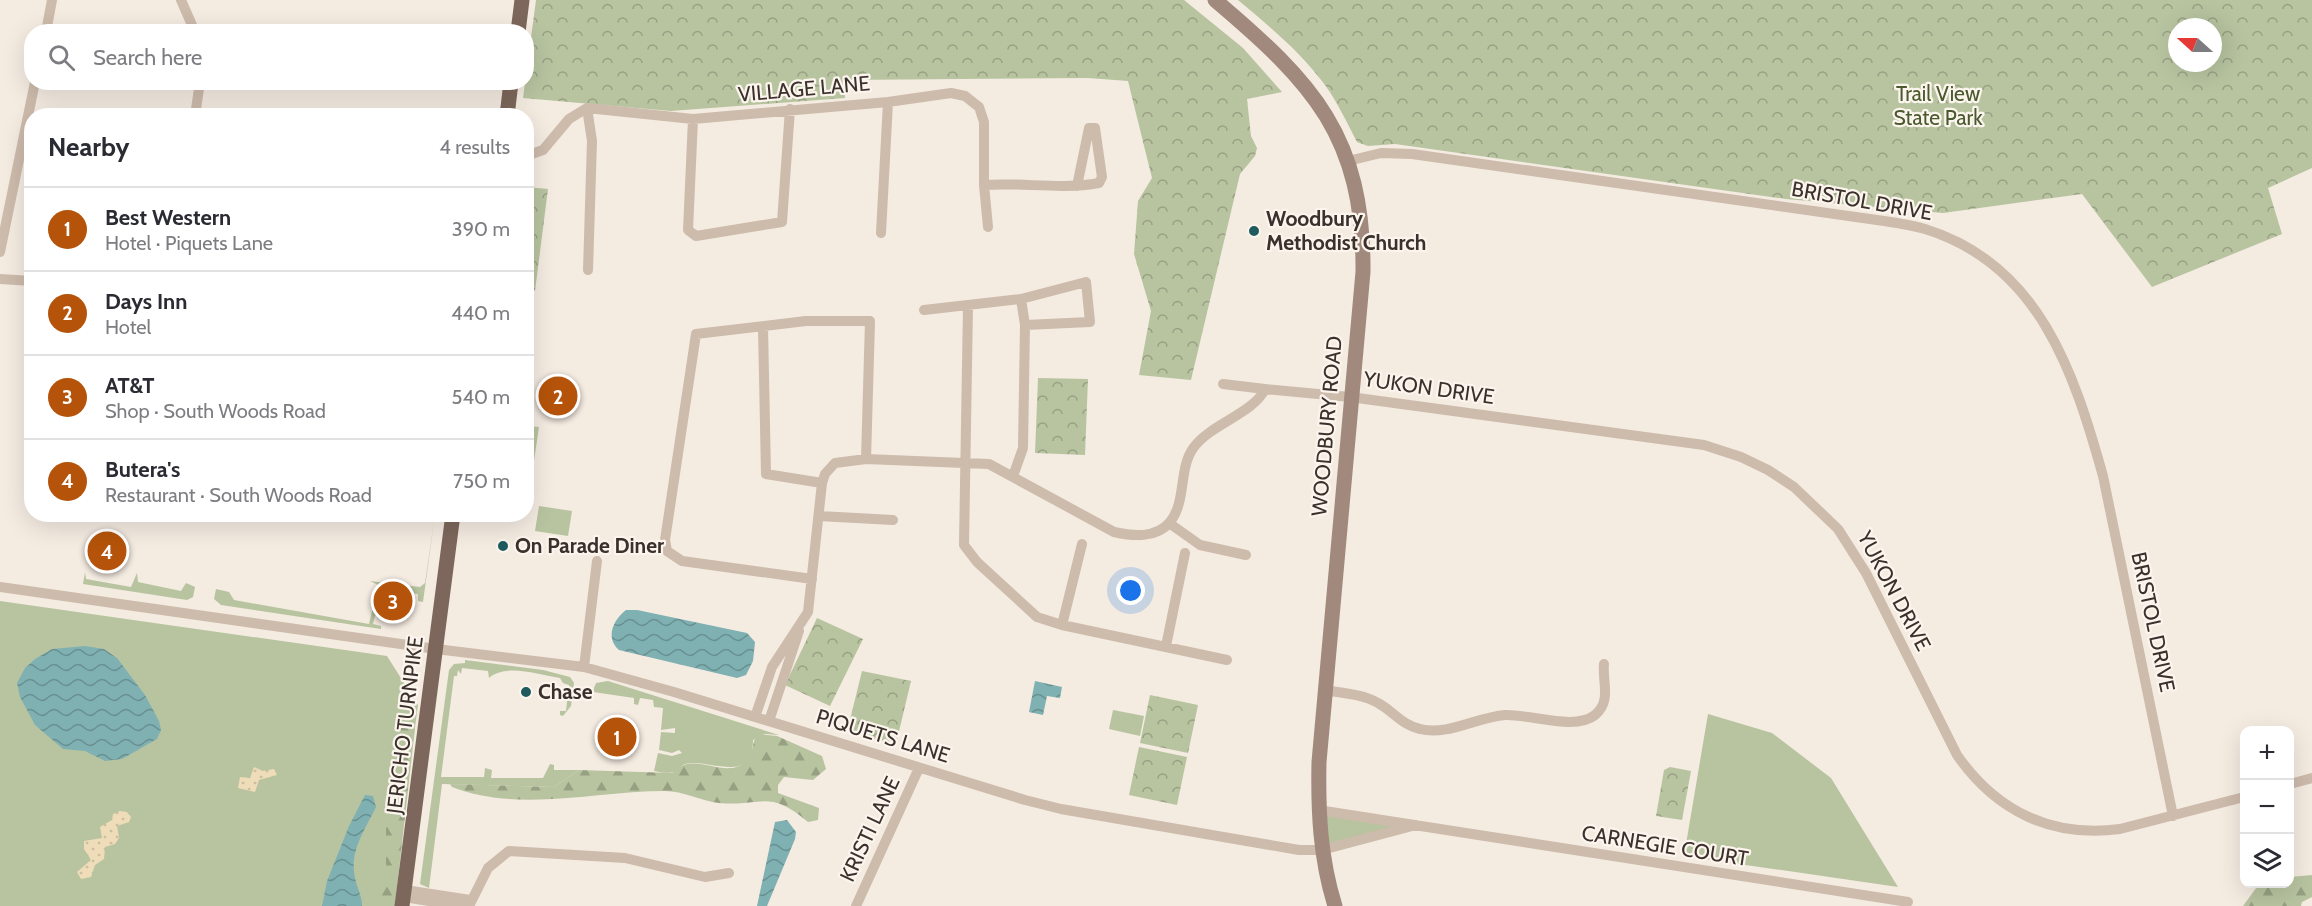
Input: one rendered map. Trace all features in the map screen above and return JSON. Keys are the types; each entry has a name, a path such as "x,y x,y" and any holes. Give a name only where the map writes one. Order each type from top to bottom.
{"main road":[{"path":"519,24 522,0"},
{"name":"WOODBURY ROAD","path":"1215,0 1299,76 1323,110 1348,161 1358,196 1363,240 1362,284 1324,690 1318,810 1322,850 1335,906"},
{"path":"508,108 510,90"},
{"name":"JERICHO TURNPIKE","path":"404,898 452,522"}],"street":[{"path":"48,24 52,0"},
{"path":"180,0 191,24"},
{"path":"30,108 33,90"},
{"path":"196,108 199,90"},
{"name":"VILLAGE LANE","path":"587,108 693,119 888,102 951,93 965,96 979,107 984,122 984,185 988,227"},
{"path":"881,233 888,102"},
{"path":"534,153 543,150 569,119 587,108 592,141 588,270"},
{"path":"693,119 688,230 692,235 782,222 790,109"},
{"path":"984,185 1077,186 1099,183 1102,177 1095,128 1089,128 1077,186"},
{"path":"0,252 24,135"},
{"name":"BRISTOL DRIVE","path":"1348,161 1393,152 1884,220 1924,229 1954,240 2007,276 2028,298 2046,324 2080,398 2093,438 2103,476 2173,816"},
{"path":"0,279 24,280"},
{"path":"924,310 1020,299 1086,282 1090,322 1025,325"},
{"path":"1013,476 1023,448 1025,325 1020,299"},
{"path":"968,306 964,545 977,562 1037,617 1062,625 1227,660"},
{"path":"812,579 682,561 669,555 665,547 696,334 806,321 870,321 866,459"},
{"path":"763,327 766,474 822,483"},
{"name":"YUKON DRIVE","path":"1223,384 1350,397 1704,445 1741,457 1768,470 1817,506 1848,542 1866,573 1957,755 1970,773 1992,795 2028,819 2052,827 2082,832 2120,829 2240,797"},
{"path":"755,717 772,667 808,612 822,483 825,474 835,463 866,459 989,464 1114,532 1133,537 1151,534 1169,523 1178,502 1187,458 1195,446 1225,421 1255,402 1264,389"},
{"path":"819,516 893,520"},
{"path":"1169,523 1200,544 1246,555"},
{"path":"1062,625 1082,544"},
{"path":"1166,646 1185,552"},
{"path":"584,667 597,561"},
{"name":"PIQUETS LANE","path":"0,586 436,649 584,667 1061,809 1299,850 1322,850"},
{"path":"769,722 801,624"},
{"path":"1324,690 1369,699 1410,726 1430,731 1504,715 1579,722 1596,714 1605,700 1604,664"},
{"name":"KRISTI LANE","path":"856,906 919,768"},
{"path":"2294,783 2312,778"},
{"name":"CARNEGIE COURT","path":"1318,810 1908,902"},
{"name":"CARNEGIE COURT","path":"1322,850 1416,825"},
{"path":"404,898 470,903 488,868 509,851 625,858 705,877 729,873"},
{"path":"404,898 460,906"}],"green space":[{"path":"536,0 1184,0 1243,48 1282,92 1247,99 1251,136 1257,148 1255,156 1240,174 1191,380 1139,375 1151,311 1134,254 1138,201 1152,178 1128,81 1088,78 844,80 845,98 671,111 523,98 524,90 534,90 533,24"},
{"name":"Trail View State Park","path":"1238,0 2312,0 2312,168 2268,188 2282,234 2152,287 2082,194 1943,213 1786,199 1395,144 1368,146 1357,142 1325,85 1306,61"},
{"path":"534,188 548,189 534,291"},
{"path":"1038,378 1088,379 1085,455 1035,453"},
{"path":"534,427 539,427 534,461"},
{"path":"539,506 572,511 568,536 535,531"},
{"path":"434,522 423,602 418,601 418,594 382,588 373,624 381,626 381,629 221,605 214,599 216,589 229,592 234,600 369,624 378,585 370,581 420,587 425,583"},
{"path":"85,572 86,579 131,587 137,573 138,582 181,591 186,583 195,587 193,597 187,600 83,584"},
{"path":"0,601 387,656 418,705 391,906 0,906"},
{"path":"817,618 863,639 830,706 785,685"},
{"path":"465,660 543,670 570,677 574,683 571,706 563,716 560,715 560,711 566,711 569,685 563,683 560,678 504,671 489,678 488,671 462,668 461,674 458,670 457,676 454,676 441,777 484,777 485,768 492,770 491,778 543,778 550,764 554,765 554,770 579,770 554,787 442,784 429,888 420,884 449,670 454,664 465,663"},
{"path":"862,671 911,681 896,744 847,732"},
{"path":"608,681 779,735 765,734 753,740 751,754 746,762 738,766 695,763 685,764 671,773 654,771 658,753 672,756 682,753 679,750 672,753 659,750 661,732 675,733 675,728 661,730 663,708 654,707 653,700 640,698 638,705 634,704 634,698 593,692 590,698 596,683"},
{"path":"1150,695 1198,705 1188,753 1140,743"},
{"path":"1113,710 1144,716 1140,736 1109,729"},
{"path":"1708,714 1772,733 1831,778 1898,887 1684,856"},
{"path":"401,720 415,728 395,906 376,906 386,878 386,821 394,722"},
{"path":"757,734 777,736 822,756 826,769 813,780 784,777 778,785 778,793 819,808 818,820 808,822 783,805 774,802 719,803 672,791 531,800 478,795 452,787 450,784 554,787 579,770 672,773 681,766 692,764 733,768 747,760"},
{"path":"1139,747 1187,757 1177,805 1129,795"},
{"path":"1670,767 1691,771 1682,820 1656,816 1664,770"},
{"path":"1319,811 1411,825 1323,849"},
{"path":"2312,875 2312,897 2302,902 2301,906 2243,906 2256,888 2294,888 2294,877"}],"sand":[{"path":"254,767 263,771 274,769 277,775 259,780 255,792 238,788 240,777 250,778"},
{"path":"120,811 127,812 131,817 129,822 117,826 119,838 115,844 105,847 104,859 95,865 91,877 81,879 77,872 91,860 84,849 84,841 102,838 100,827 112,820 113,814"}],"water":[{"path":"626,610 637,610 747,633 755,642 753,661 746,675 737,678 619,650 612,640 612,629 617,619"},
{"path":"85,646 104,649 117,658 145,695 159,721 161,730 157,739 122,759 105,761 85,751 63,749 35,725 20,697 17,683 25,668 35,659 52,649"},
{"path":"1035,681 1062,687 1060,698 1047,696 1043,715 1029,712"},
{"path":"365,795 373,796 376,807 359,841 354,859 355,878 362,906 322,906 327,881 349,826"},
{"path":"787,820 796,832 795,839 767,906 757,906 775,822"}],"place":[{"name":"Woodbury Methodist Church","path":"1254,231"},
{"name":"Days Inn","path":"558,396"},
{"name":"On Parade Diner","path":"503,546"},
{"name":"Butera's","path":"107,551"},
{"name":"AT&T","path":"393,601"},
{"name":"Chase","path":"526,692"},
{"name":"Best Western","path":"617,737"}]}
